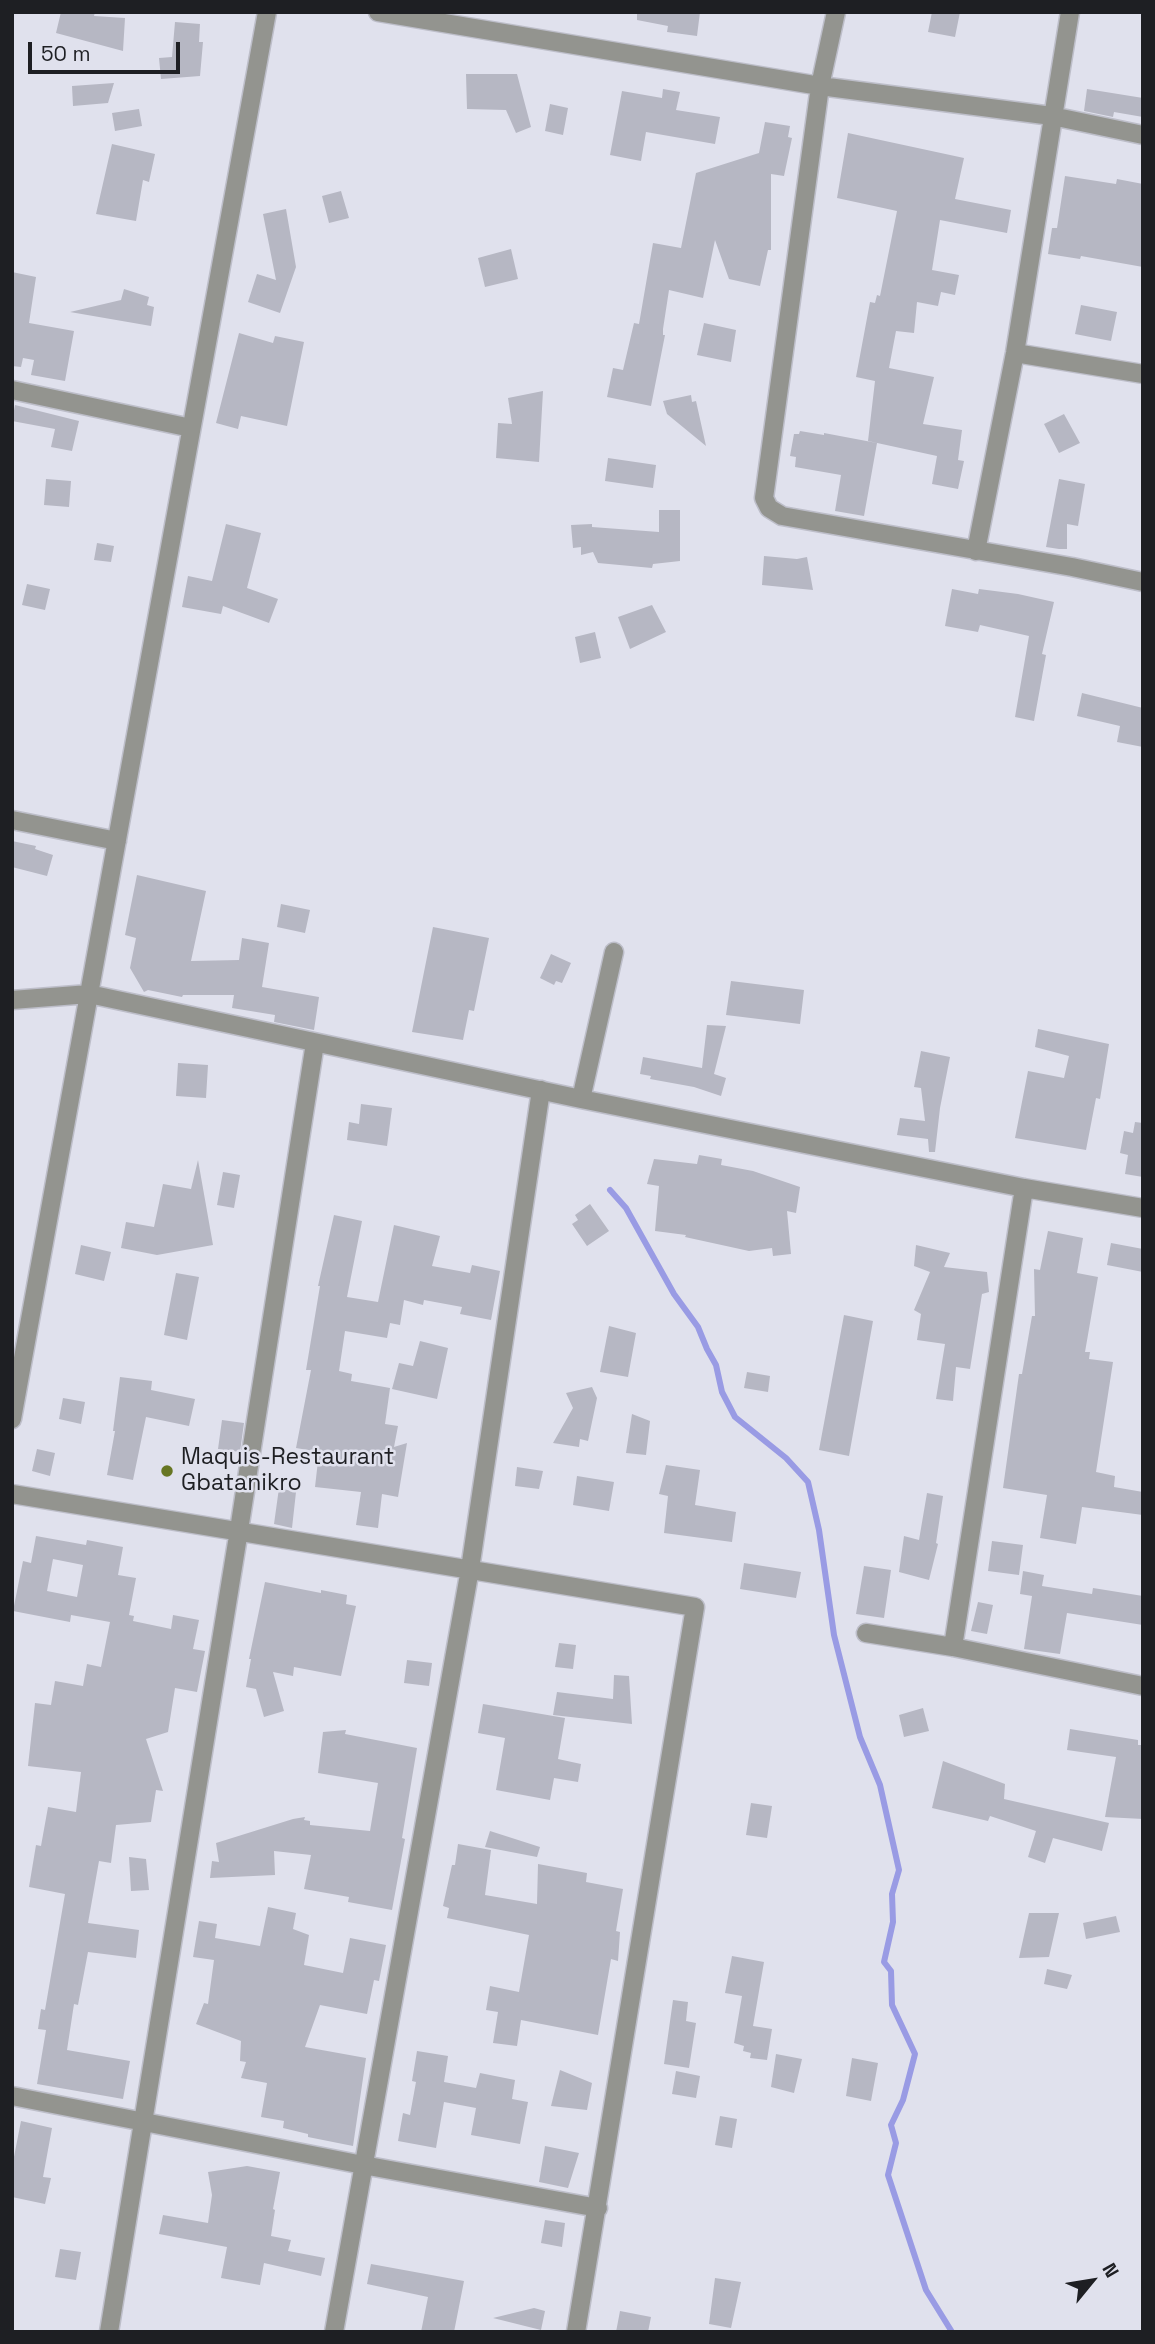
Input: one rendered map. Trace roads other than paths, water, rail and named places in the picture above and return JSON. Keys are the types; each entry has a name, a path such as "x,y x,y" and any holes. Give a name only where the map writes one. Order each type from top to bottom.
{"street":[{"path":"12,1419 267,12"},
{"path":"378,12 820,86 1052,116 1143,135"},
{"path":"836,12 820,86 764,498 769,509 782,516 1143,582"},
{"path":"976,551 1015,353 1070,12"},
{"path":"1015,353 1143,374"},
{"path":"12,390 191,428"},
{"path":"12,820 117,841"},
{"path":"581,1099 614,952"},
{"path":"12,1000 89,994 581,1099 1024,1188 1143,1208"},
{"path":"109,2332 240,1530 315,1043"},
{"path":"334,2332 470,1569 541,1090"},
{"path":"953,1647 1024,1188"},
{"path":"12,1494 695,1606 576,2332"},
{"path":"866,1633 953,1647 1143,1686"},
{"path":"12,2096 598,2208"}],"waterway":[{"path":"610,1190 626,1208 674,1294 698,1327 716,1365 722,1392 735,1417 786,1458 808,1482 819,1530 834,1635 860,1737 880,1785 899,1870 892,1894 893,1922 884,1962 891,1971 892,2005 915,2054 903,2100 891,2125 896,2143 888,2175 926,2290 952,2332"}],"place":[{"name":"Maquis-Restaurant Gbatanikro","path":"167,1471"}]}
